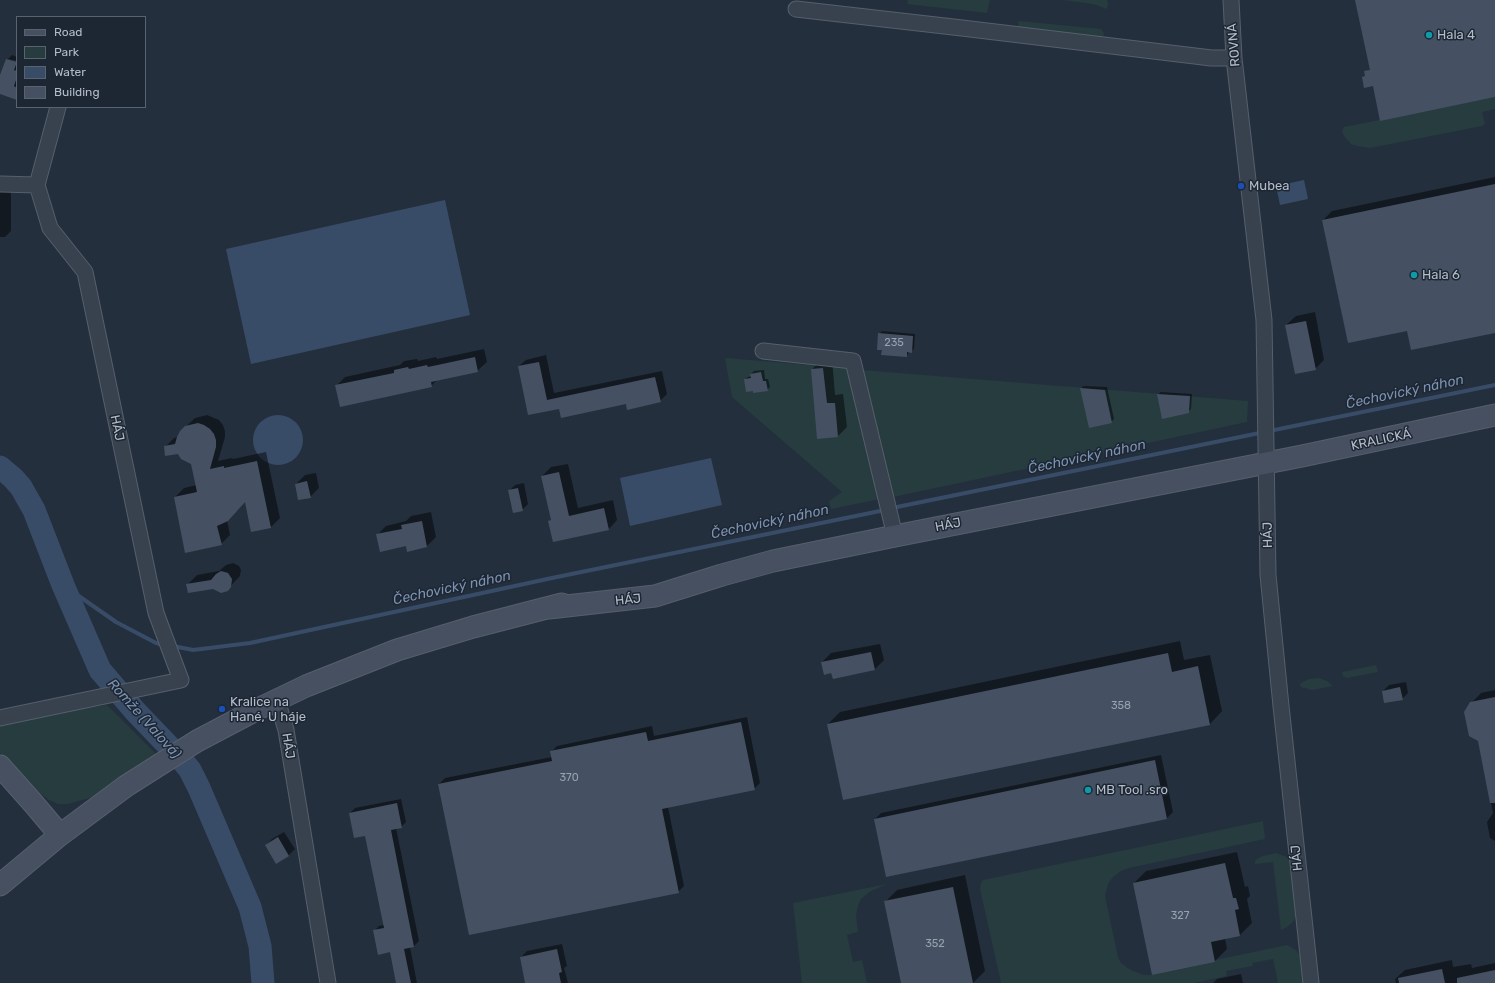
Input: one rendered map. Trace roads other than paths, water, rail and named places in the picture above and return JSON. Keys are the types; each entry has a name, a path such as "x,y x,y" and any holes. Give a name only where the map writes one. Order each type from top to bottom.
{"main road":[{"name":"KRALICKÁ","path":"1266,454 1495,416"},
{"name":"HÁJ","path":"277,700 338,672 397,650 473,627 584,598 646,584 753,563 774,561 895,536 1266,454"},
{"path":"0,885 92,810 158,765 197,741 277,700"},
{"path":"0,766 60,835"}],"street":[{"name":"ROVNÁ","path":"1231,0 1234,58 1264,320 1266,454"},
{"path":"796,9 1201,57 1234,58"},
{"path":"0,184 37,185 58,108"},
{"name":"HÁJ","path":"0,718 181,680 156,613 85,272 50,228 37,185"},
{"path":"763,351 853,361 895,536"},
{"name":"HÁJ","path":"1266,454 1268,575 1281,714 1311,983"},
{"name":"HÁJ","path":"277,700 286,730 328,983"}],"water":[{"path":"1304,180 1308,199 1280,205 1276,186"},
{"path":"445,200 470,315 251,364 226,249"},
{"path":"273,415 283,415 296,422 303,435 303,445 296,458 283,465 273,465 264,461 257,454 253,445 253,435 257,426 264,419"},
{"path":"711,458 722,505 630,526 620,478"}],"waterway":[{"name":"Čechovický náhon","path":"892,508 1495,385"},
{"name":"Romže (Valová)","path":"0,467 21,487 34,510 63,585 100,670 135,711 190,770 250,907 260,946 263,983"},
{"name":"Čechovický náhon","path":"173,646 193,650 250,643 552,578 885,510"},
{"name":"Čechovický náhon","path":"63,585 116,622 156,643 164,645"}],"place":[{"name":"Hala 4","path":"1429,35"},
{"name":"Mubea","path":"1241,186"},
{"name":"Hala 6","path":"1414,275"},
{"name":"Kralice na Hané, U háje","path":"222,709"},
{"name":"MB Tool .sro","path":"1088,790"}]}
